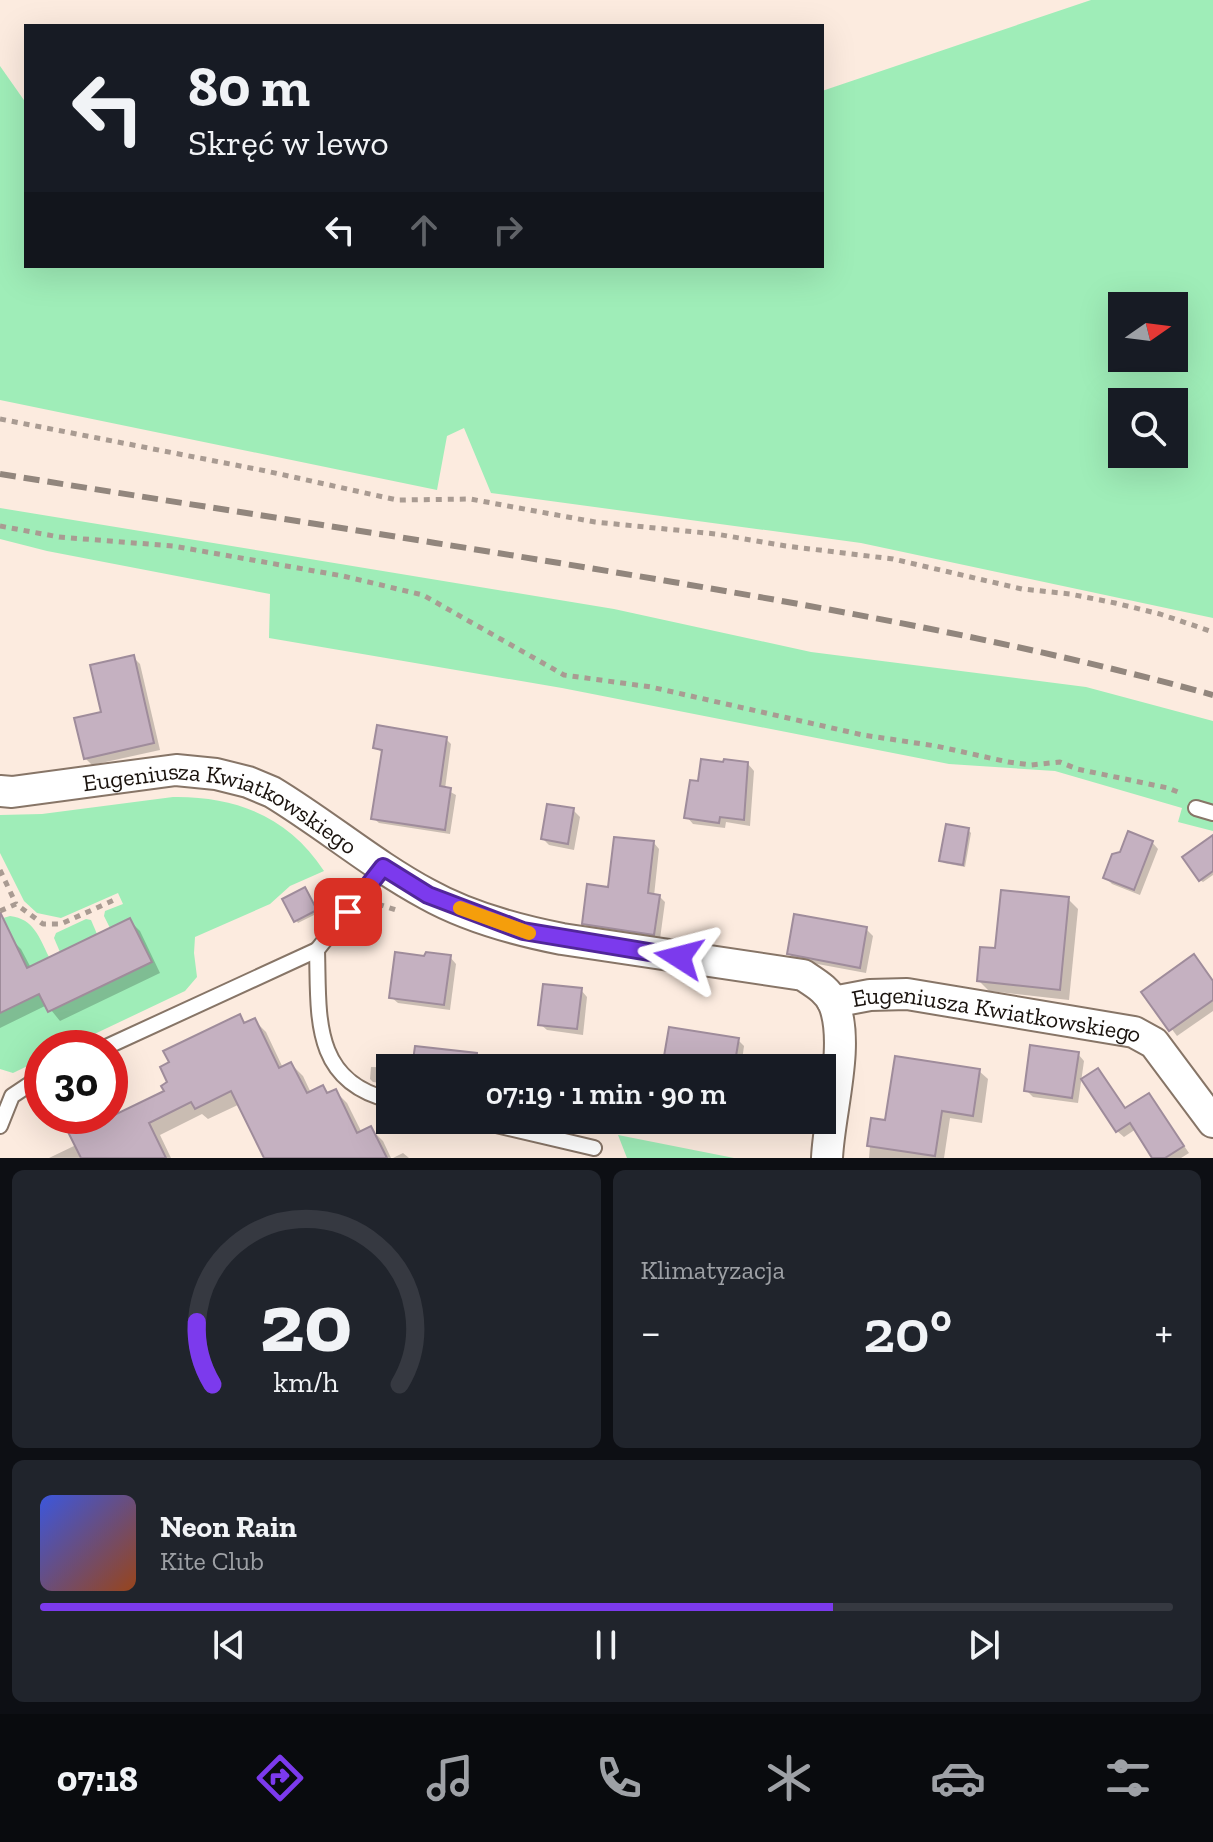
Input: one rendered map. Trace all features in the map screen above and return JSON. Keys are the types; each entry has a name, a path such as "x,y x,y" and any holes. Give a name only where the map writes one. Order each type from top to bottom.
{"street":[{"name":"Eugeniusza Kwiatkowskiego","path":"0,791 12,792 176,770 216,774 272,792 428,895 523,931 803,975 822,988 833,1002 841,1041 827,1158"},
{"name":"Eugeniusza Kwiatkowskiego","path":"833,1002 870,995 907,994 1134,1032 1154,1043 1213,1122"}],"lane":[{"path":"1196,808 1213,813"},
{"path":"128,1037 317,950 383,867"},
{"path":"317,950 320,1017 327,1053 348,1082 376,1096"},
{"path":"0,1126 12,1096 24,1088"},
{"path":"534,1134 594,1148"}],"path":[{"path":"0,419 279,473 397,500 470,499 595,522 716,534 893,559 1022,589 1115,603 1213,632"},
{"path":"0,526 59,537 173,546 343,576 423,595 564,675 651,687 863,735 936,746 1008,762 1031,765 1060,762 1100,775 1168,788 1192,798 1196,808"},
{"path":"0,870 16,904 43,924 61,924 114,900"},
{"path":"0,911 16,904"}],"green space":[{"path":"1091,0 1213,0 1213,618 861,543 491,493 464,428 447,436 437,490 0,400 0,66 24,100 24,268 824,268 824,90"},
{"path":"0,508 614,609 811,652 1086,687 1213,721 1213,831 1178,822 1182,808 1055,771 949,764 562,688 269,638 270,594 0,539"},
{"path":"173,797 218,801 259,813 277,824 310,852 324,871 290,886 270,904 195,937 197,977 185,991 103,1030 24,1030 24,1068 13,1073 0,1069 0,1013 39,994 48,1012 151,962 130,918 110,928 104,916 105,911 123,904 118,893 61,918 37,913 24,901 0,853 0,815 42,814"},
{"path":"10,916 30,925 49,957 27,968 0,919"},
{"path":"86,919 91,920 97,934 60,952 54,938 56,933"},
{"path":"618,1135 734,1158 627,1158"}],"building":[{"path":"134,655 154,743 84,759 74,718 101,712 90,665"},
{"path":"377,725 447,737 440,786 451,788 445,830 371,819 382,750 373,748"},
{"path":"701,759 748,762 744,820 720,817 719,823 684,818 690,780 698,781"},
{"path":"547,804 574,808 568,844 541,839"},
{"path":"946,824 969,828 963,865 939,861"},
{"path":"1128,831 1153,841 1134,890 1103,878 1112,854 1120,852"},
{"path":"1213,835 1213,871 1199,881 1182,857"},
{"path":"614,837 654,841 648,893 660,895 654,935 582,924 587,884 608,887"},
{"path":"305,887 317,910 294,922 282,899"},
{"path":"1001,890 1069,897 1060,990 977,981 980,947 995,948"},
{"path":"0,912 27,968 130,918 152,962 48,1012 39,994 0,1013"},
{"path":"794,914 867,927 860,968 787,954"},
{"path":"395,952 424,956 426,952 451,955 444,1005 389,998"},
{"path":"1194,954 1213,981 1213,1000 1169,1031 1141,992"},
{"path":"543,984 582,988 577,1029 538,1025"},
{"path":"240,1014 244,1023 255,1018 279,1068 291,1062 307,1093 323,1085 327,1093 336,1089 357,1133 371,1126 387,1158 264,1158 231,1091 195,1109 191,1102 149,1123 166,1158 81,1158 69,1134 128,1134 128,1108 164,1091 161,1086 167,1082 160,1067 169,1062 163,1051"},
{"path":"669,1027 739,1038 736,1054 664,1054"},
{"path":"1030,1045 1079,1052 1072,1098 1024,1091"},
{"path":"415,1046 477,1053 477,1054 414,1054"},
{"path":"895,1056 980,1069 973,1116 942,1111 935,1156 867,1146 871,1118 885,1120"},
{"path":"1098,1068 1125,1108 1149,1093 1184,1146 1165,1158 1152,1158 1130,1123 1116,1132 1081,1079"}],"railway":[{"path":"0,474 809,606 1012,646 1213,695"}],"slow traffic":[{"path":"460,908 529,933"}],"route":[{"path":"348,912 383,867 428,895 490,921 562,939 679,957"}]}
